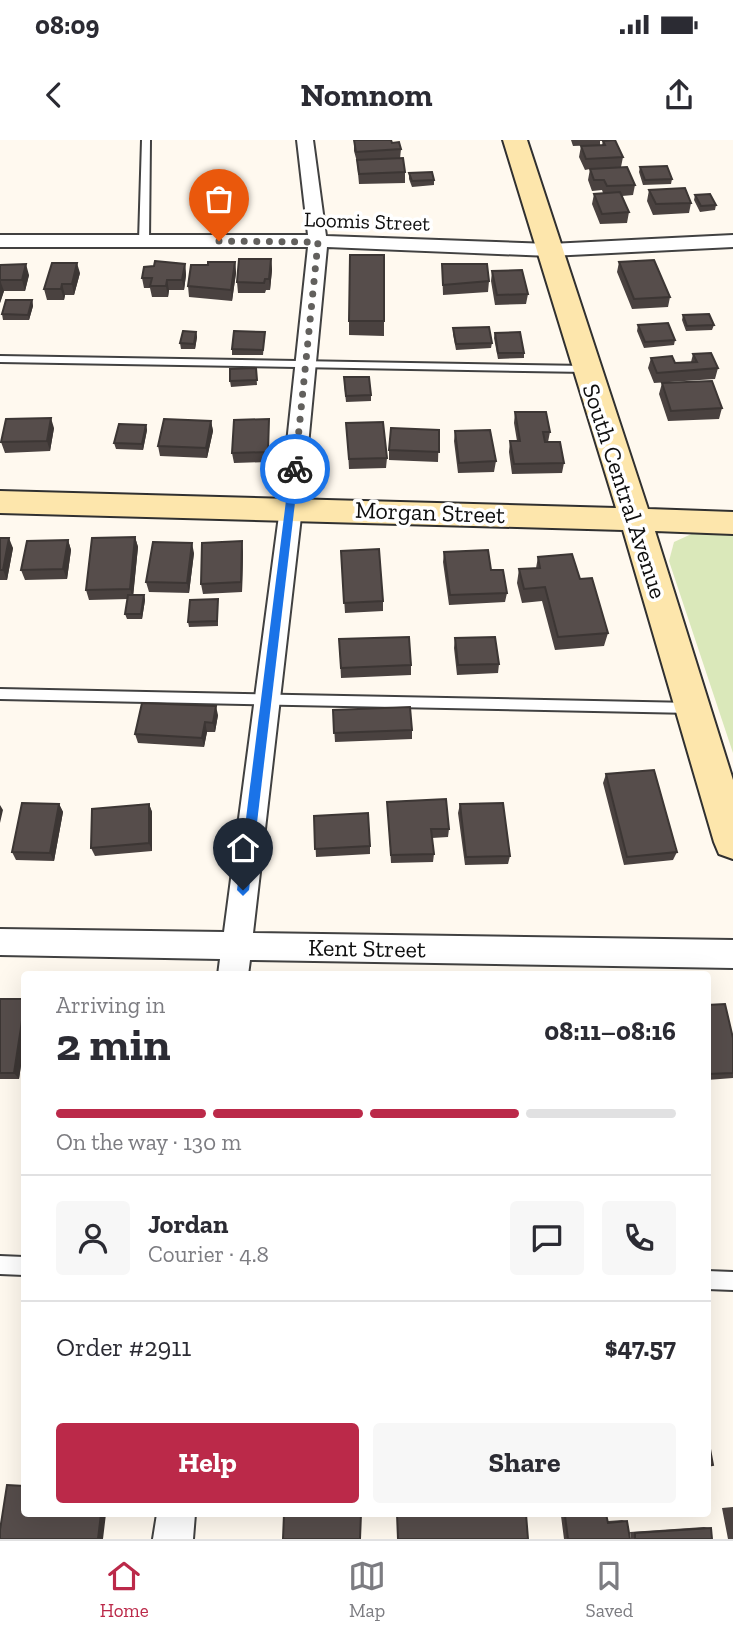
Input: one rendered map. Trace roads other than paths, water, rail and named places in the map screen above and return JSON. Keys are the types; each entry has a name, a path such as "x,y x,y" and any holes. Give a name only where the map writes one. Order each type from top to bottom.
{"main road":[{"name":"South Central Avenue","path":"515,140 636,520 733,842"},
{"name":"Morgan Street","path":"0,502 291,508 733,523"}],"street":[{"path":"233,971 291,508 318,242 305,140"},
{"name":"Loomis Street","path":"0,241 318,242 550,250 733,241"},
{"name":"Kent Street","path":"0,942 733,954"},
{"path":"173,1539 176,1517"}],"lane":[{"path":"144,241 146,140"},
{"path":"0,359 587,369"},
{"path":"0,694 692,708"},
{"path":"0,1265 21,1266"},
{"path":"711,1280 733,1281"}]}
